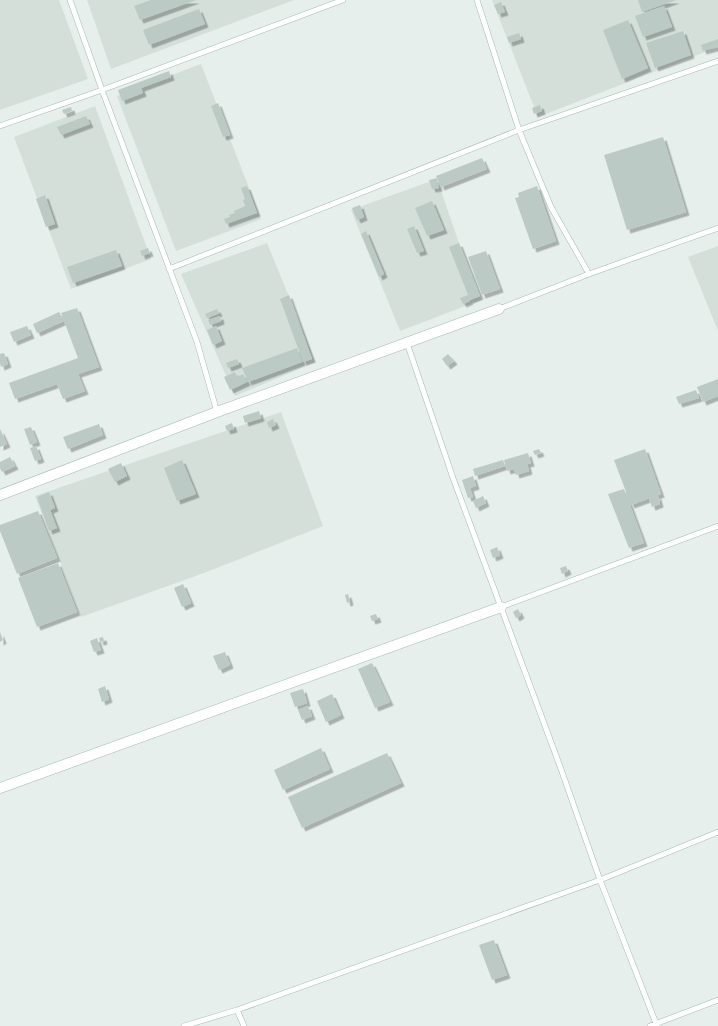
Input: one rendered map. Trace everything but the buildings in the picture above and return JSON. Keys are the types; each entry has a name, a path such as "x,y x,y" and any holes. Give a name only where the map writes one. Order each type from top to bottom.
{"street":[{"path":"0,495 217,412 499,309"},
{"path":"0,788 501,607"}],"lane":[{"path":"70,0 196,342 217,412"},
{"path":"0,126 102,90 343,0"},
{"path":"477,0 519,130 559,222 590,274"},
{"path":"169,269 519,130 718,61"},
{"path":"499,309 590,274 718,228"},
{"path":"408,343 453,478 561,768 600,880 657,1025"},
{"path":"501,607 718,526"},
{"path":"184,1026 237,1010 600,880 718,832"},
{"path":"650,1026 657,1025 718,1000"},
{"path":"237,1010 244,1026"}],"shaded area":[{"path":"0,0 59,0 88,79 0,110"},
{"path":"87,0 294,0 111,69"},
{"path":"492,0 718,0 718,47 538,117"},
{"path":"201,64 261,219 176,251 117,96"},
{"path":"95,106 151,259 71,289 14,137"},
{"path":"437,179 481,300 400,331 351,210"},
{"path":"267,243 316,362 235,396 181,274"},
{"path":"718,246 718,331 688,257"},
{"path":"281,412 323,526 204,573 81,617 35,496"}]}
